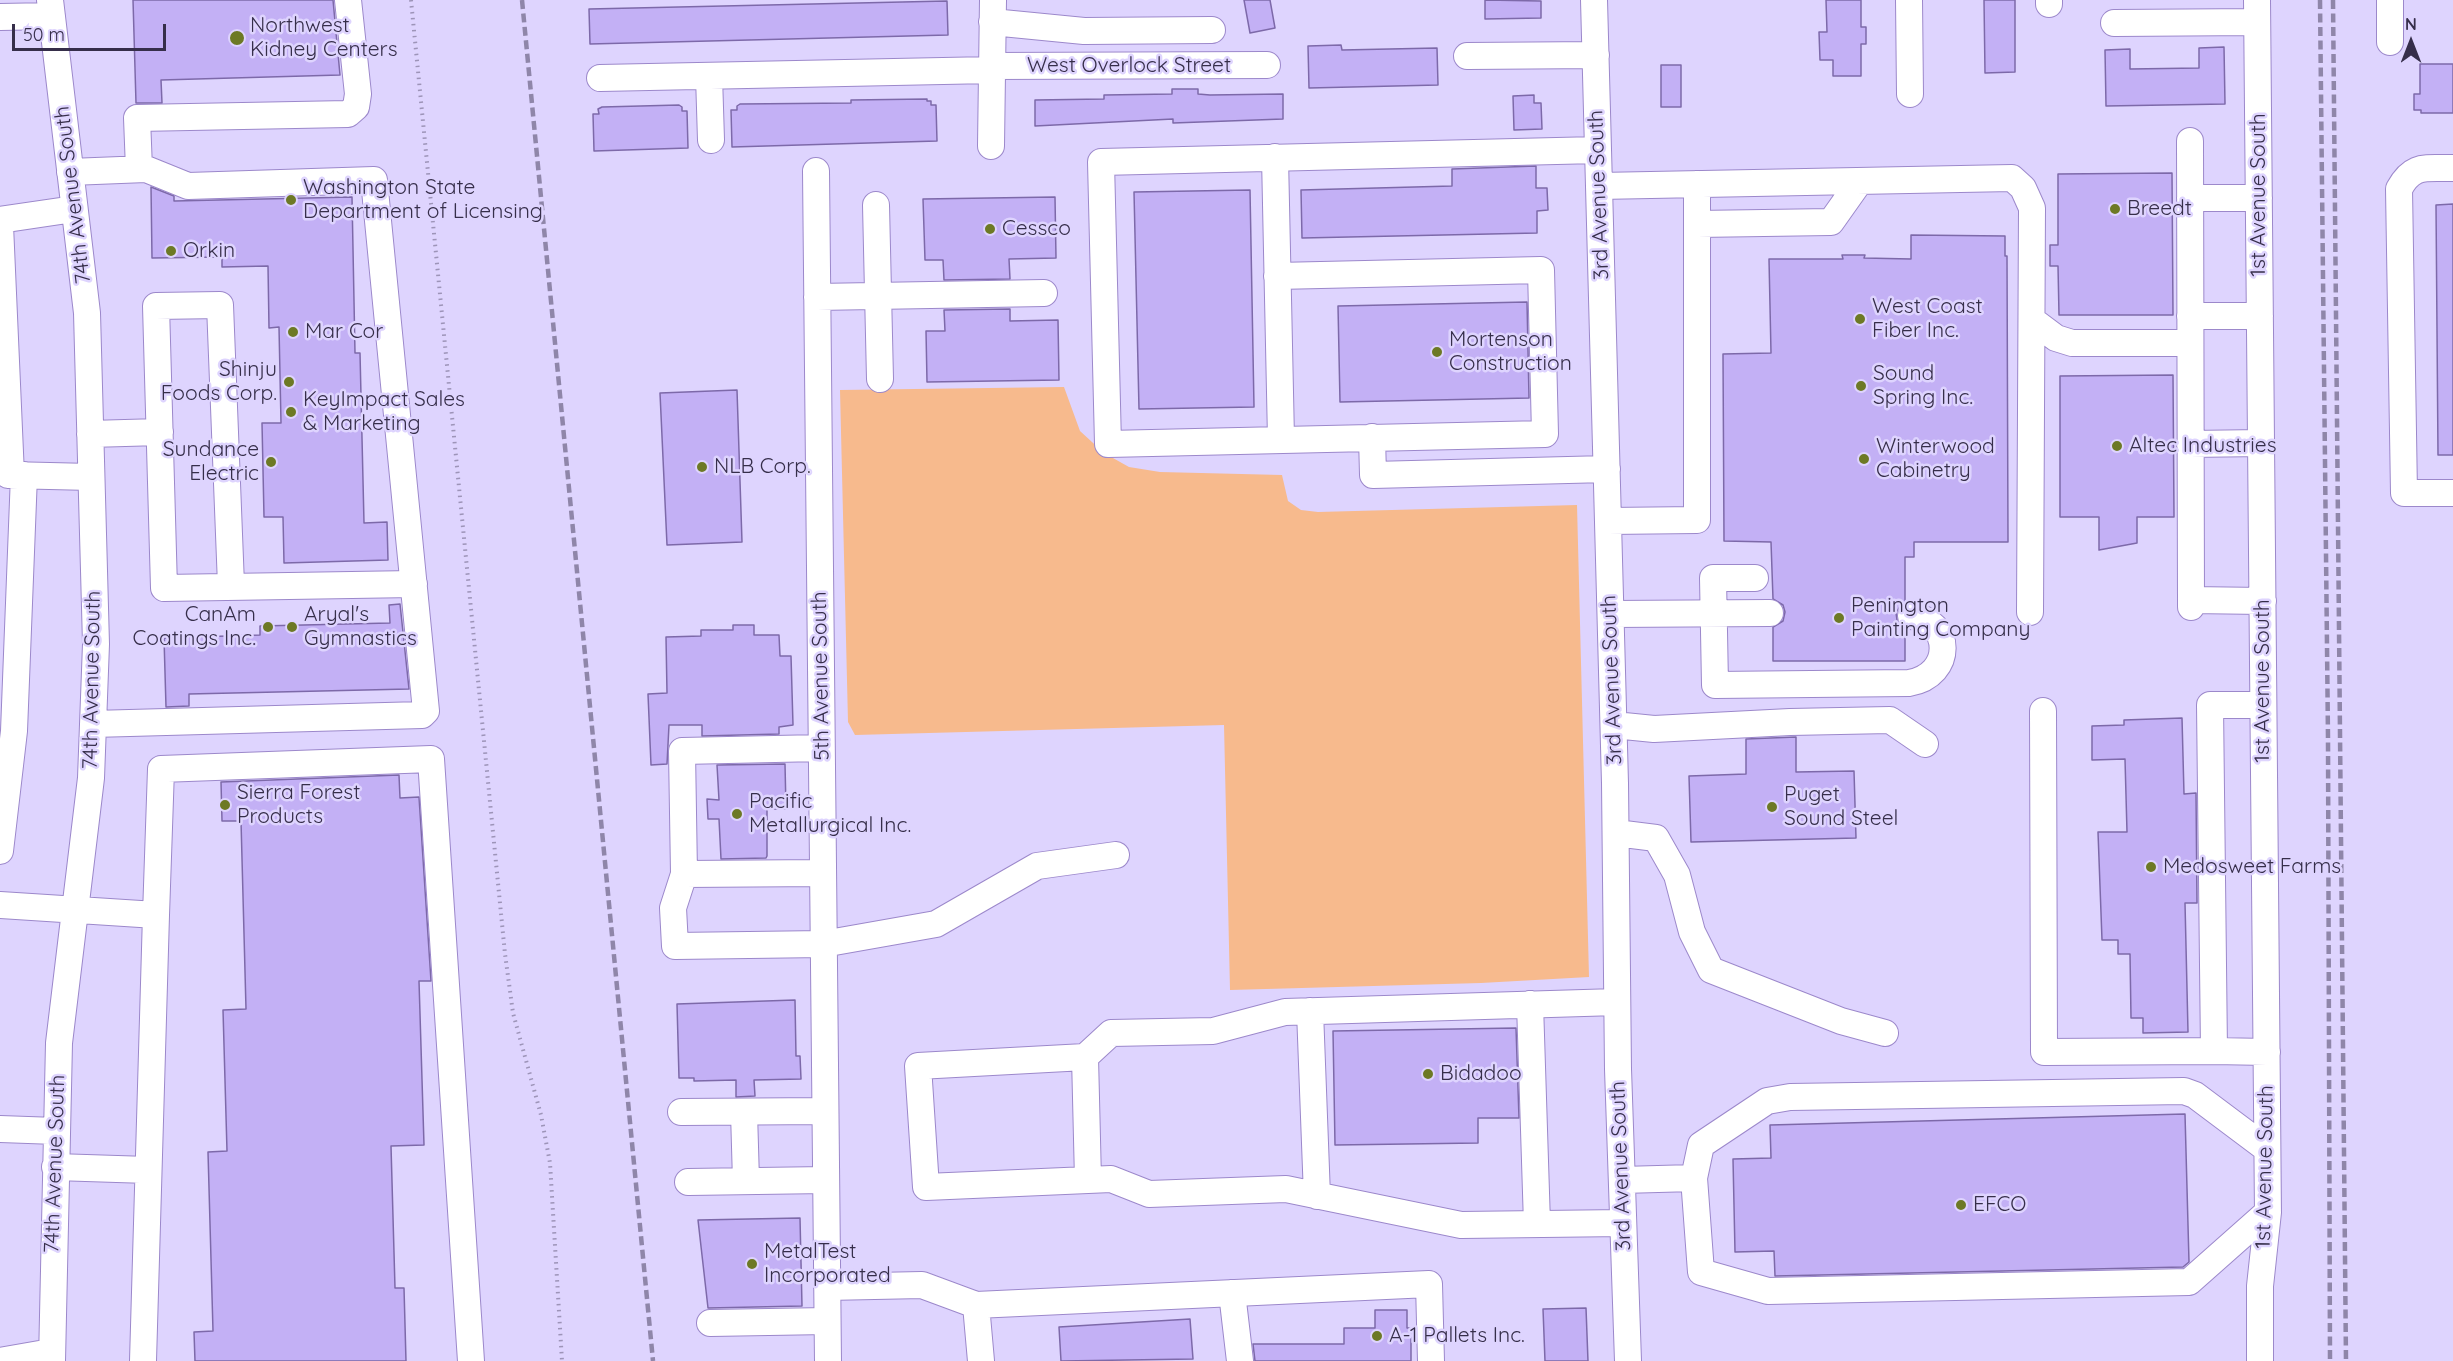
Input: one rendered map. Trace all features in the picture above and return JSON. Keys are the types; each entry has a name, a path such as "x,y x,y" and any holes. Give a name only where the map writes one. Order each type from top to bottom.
{"street":[{"path":"139,169 137,118 348,114 356,107 358,94 348,0"},
{"name":"3rd Avenue South","path":"1594,0 1614,725 1617,1002 1628,1361"},
{"path":"1909,0 1910,94"},
{"path":"2390,0 2390,42"},
{"path":"0,17 51,8"},
{"name":"74th Avenue South","path":"51,8 87,313 96,644 91,778 73,910 59,1043 51,1357"},
{"path":"991,146 993,11 1084,31 1212,30"},
{"path":"2114,23 2257,11"},
{"name":"1st Avenue South","path":"2257,11 2268,1212 2260,1286 2260,1361"},
{"path":"1467,57 1596,56"},
{"name":"West Overlock Street","path":"600,78 992,68 1267,65"},
{"path":"709,76 711,140"},
{"path":"2190,141 2191,604 2263,601"},
{"path":"1545,434 1108,444 1101,162 1598,150"},
{"path":"1275,158 1281,440"},
{"path":"2453,168 2419,169 2406,176 2399,189 2404,493 2453,493"},
{"path":"70,172 146,169 188,186 374,180 426,711 422,715 93,724"},
{"name":"5th Avenue South","path":"816,171 828,1361"},
{"path":"1599,186 2012,178 2023,188 2032,208 2030,612"},
{"path":"1697,224 1831,222 1860,181"},
{"path":"1608,521 1697,520 1697,184"},
{"path":"2190,198 2259,198"},
{"path":"876,204 880,379"},
{"path":"0,220 74,209"},
{"path":"0,225 12,475 14,731 0,851"},
{"path":"1277,276 1541,270 1545,471"},
{"path":"817,297 1044,293"},
{"path":"231,585 220,305 156,306 164,588 231,585 414,584"},
{"path":"2190,316 2260,316"},
{"path":"2032,320 2056,338 2072,343 2190,343"},
{"path":"90,434 160,432"},
{"path":"1372,437 1373,474 1607,469"},
{"path":"2190,444 2261,442"},
{"path":"12,475 91,477"},
{"path":"1755,578 1713,578 1715,685 1923,681 1937,670 1942,658 1943,639 1927,622 1911,616"},
{"path":"1611,614 1770,613"},
{"path":"2214,1051 2210,705 2263,705"},
{"path":"2043,711 2044,1052 2266,1052"},
{"path":"1614,725 1654,729 1790,722 1890,720 1925,744"},
{"path":"821,748 682,751 684,874 674,908 675,946 823,944 936,924 1037,866 1116,855"},
{"path":"143,1361 161,769 431,759 471,1361"},
{"path":"1616,833 1656,838 1677,875 1692,932 1711,970 1841,1021 1885,1033"},
{"path":"684,874 823,873"},
{"path":"0,905 156,915"},
{"path":"1617,1002 1285,1012 1213,1031 1111,1033 1085,1058 918,1066 926,1187 1111,1179 1149,1194 1286,1189 1461,1225 1623,1223"},
{"path":"1530,1004 1537,1224"},
{"path":"1310,1011 1317,1196"},
{"path":"1085,1058 1088,1180"},
{"path":"2267,1149 2195,1095 2184,1091 1790,1097 1767,1101 1701,1145 1694,1178 1701,1272 1768,1291 2189,1282 2268,1212"},
{"path":"681,1112 825,1111"},
{"path":"744,1112 746,1181"},
{"path":"0,1129 56,1131"},
{"path":"55,1167 148,1170"},
{"path":"1622,1180 1694,1178"},
{"path":"688,1182 826,1180"},
{"path":"827,1287 922,1285 976,1305 1429,1284 1431,1361"},
{"path":"1232,1293 1239,1361"},
{"path":"976,1305 981,1361"},
{"path":"710,1323 827,1321"},
{"path":"0,1361 51,1357"}],"path":[{"path":"411,0 505,954 513,1013 541,1115 550,1162 562,1361"}],"shaded area":[{"path":"1064,387 1080,431 1104,453 1129,467 1160,472 1282,475 1288,501 1301,510 1318,512 1577,505 1589,977 1481,983 1230,990 1224,725 855,735 848,722 840,390"}],"building":[{"name":"Northwest Kidney Centers","path":"133,0 333,0 340,75 161,80 162,103 136,103"},
{"path":"1244,0 1270,0 1275,28 1250,33"},
{"path":"1485,0 1541,1 1541,18 1485,19"},
{"path":"1826,0 1861,0 1861,27 1866,27 1866,44 1861,44 1861,76 1833,76 1833,60 1820,60 1819,32 1827,32"},
{"path":"1984,0 2015,0 2015,72 1985,73"},
{"path":"947,1 948,35 590,44 589,9"},
{"path":"1341,45 1342,50 1437,48 1438,85 1309,88 1308,46"},
{"path":"2224,47 2225,104 2106,106 2105,50 2130,49 2130,69 2199,68 2199,48"},
{"path":"2420,64 2453,64 2453,113 2421,113 2421,110 2414,110 2414,94 2420,94"},
{"path":"1661,65 1681,65 1681,107 1661,107"},
{"path":"1172,89 1198,89 1198,94 1210,95 1283,94 1283,119 1173,123 1173,119 1035,126 1035,100 1104,99 1104,95 1172,94"},
{"path":"1534,95 1534,103 1541,103 1542,129 1514,130 1513,96"},
{"path":"927,99 931,101 931,105 936,105 937,141 732,147 731,110 737,110 740,104 851,103 851,100"},
{"path":"679,105 682,111 687,111 688,148 594,151 593,114 599,114 598,109 602,107"},
{"path":"1536,166 1536,188 1547,188 1548,210 1537,211 1537,233 1302,238 1301,190 1452,186 1452,169"},
{"name":"Breedt","path":"2172,173 2173,315 2059,315 2058,266 2050,266 2050,245 2058,245 2058,174"},
{"path":"151,187 174,196 174,201 352,197 355,353 360,353 364,523 387,522 388,560 284,563 283,517 264,517 262,423 281,423 279,327 269,328 268,266 222,267 222,257 152,258"},
{"path":"1250,190 1254,407 1139,409 1134,192"},
{"name":"Cessco","path":"1055,197 1056,258 1009,259 1010,279 944,280 943,260 925,260 923,199"},
{"path":"2453,204 2453,455 2438,455 2436,205"},
{"path":"1911,235 2005,236 2005,256 2007,256 2008,542 1914,542 1914,557 1905,557 1905,603 1896,613 1897,620 1905,629 1905,661 1773,661 1773,627 1783,621 1785,612 1783,605 1773,599 1771,542 1724,541 1723,354 1771,353 1769,259 1843,259 1842,255 1865,255 1864,258 1911,259"},
{"name":"Mortenson Construction","path":"1527,302 1529,398 1340,402 1338,306"},
{"path":"1010,309 1010,321 1058,320 1059,380 927,382 926,331 945,331 944,310"},
{"name":"Altec Industries","path":"2173,375 2174,517 2137,517 2137,543 2099,550 2099,517 2060,517 2060,376"},
{"name":"NLB Corp.","path":"737,390 742,542 667,545 660,393"},
{"path":"400,604 409,689 189,694 189,706 166,707 164,638 260,635 260,626 390,623 389,605"},
{"path":"733,625 754,625 754,635 779,635 780,656 791,656 793,725 779,727 779,734 702,736 702,725 669,725 667,764 651,765 648,694 667,693 666,637 701,636 701,630 733,630"},
{"name":"Medosweet Farms","path":"2182,718 2184,794 2196,793 2197,903 2185,903 2188,1032 2143,1033 2143,1018 2131,1018 2130,954 2118,954 2118,940 2102,940 2098,832 2127,832 2125,759 2092,760 2092,726 2124,725 2124,720"},
{"name":"Puget Sound Steel","path":"1796,737 1796,772 1854,771 1856,838 1691,842 1689,776 1746,774 1746,739"},
{"name":"Pacific Metallurgical Inc.","path":"785,764 786,809 767,809 766,858 721,859 719,819 708,819 707,799 719,800 717,765"},
{"path":"399,775 400,798 419,797 431,981 419,981 424,1145 391,1146 395,1288 404,1288 406,1361 195,1361 194,1332 213,1331 208,1152 227,1151 223,1010 246,1009 241,821 222,821 221,782"},
{"path":"795,1000 796,1056 800,1056 801,1079 754,1080 755,1096 736,1097 736,1080 694,1081 694,1078 679,1078 677,1004"},
{"name":"Bidadoo","path":"1516,1028 1519,1118 1478,1118 1478,1143 1335,1145 1333,1031"},
{"name":"EFCO","path":"2185,1114 2189,1262 2183,1267 1775,1276 1774,1251 1735,1252 1733,1159 1771,1158 1770,1125"},
{"name":"MetalTest Incorporated","path":"800,1218 802,1306 708,1308 698,1220"},
{"path":"1586,1308 1588,1361 1545,1361 1543,1309"},
{"name":"A-1 Pallets Inc.","path":"1375,1310 1407,1310 1407,1328 1411,1328 1411,1361 1255,1361 1253,1344 1344,1344 1344,1328 1375,1328"},
{"path":"1190,1319 1193,1359 1061,1361 1059,1327"}],"railway":[{"path":"522,0 653,1361"},
{"path":"2320,0 2328,738 2330,1361"},
{"path":"2333,0 2346,1361"}],"place":[{"name":"Northwest Kidney Centers","path":"237,38"},
{"name":"Washington State Department of Licensing","path":"291,200"},
{"name":"Breedt","path":"2115,209"},
{"name":"Cessco","path":"990,229"},
{"name":"Orkin","path":"171,251"},
{"name":"West Coast Fiber Inc.","path":"1860,319"},
{"name":"Mar Cor","path":"293,332"},
{"name":"Mortenson Construction","path":"1437,352"},
{"name":"Shinju Foods Corp.","path":"289,382"},
{"name":"Sound Spring Inc.","path":"1861,386"},
{"name":"KeyImpact Sales & Marketing","path":"291,412"},
{"name":"Altec Industries","path":"2117,446"},
{"name":"Winterwood Cabinetry","path":"1864,459"},
{"name":"Sundance Electric","path":"271,462"},
{"name":"NLB Corp.","path":"702,467"},
{"name":"Penington Painting Company","path":"1839,618"},
{"name":"CanAm Coatings Inc.","path":"268,627"},
{"name":"Aryal's Gymnastics","path":"292,627"},
{"name":"Sierra Forest Products","path":"225,805"},
{"name":"Puget Sound Steel","path":"1772,807"},
{"name":"Pacific Metallurgical Inc.","path":"737,814"},
{"name":"Medosweet Farms","path":"2151,867"},
{"name":"Bidadoo","path":"1428,1074"},
{"name":"EFCO","path":"1961,1205"},
{"name":"MetalTest Incorporated","path":"752,1264"},
{"name":"A-1 Pallets Inc.","path":"1377,1336"}]}
